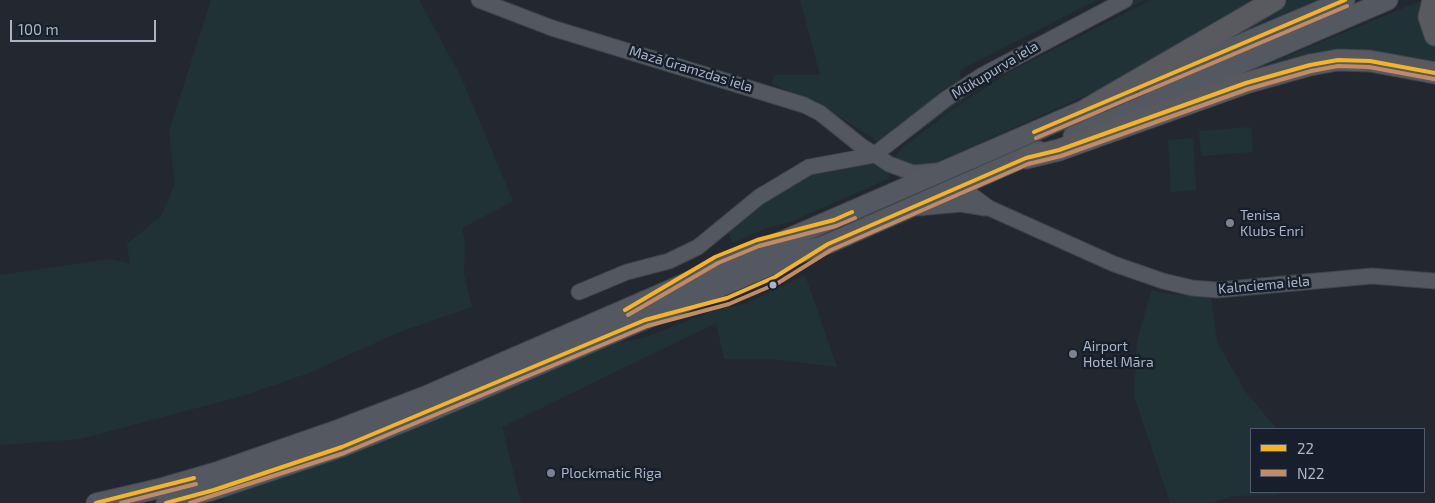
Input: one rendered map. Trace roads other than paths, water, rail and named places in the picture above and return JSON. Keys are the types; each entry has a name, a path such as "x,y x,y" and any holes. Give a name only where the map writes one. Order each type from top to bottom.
{"highway":[{"path":"1087,109 1275,0"},
{"path":"1432,0 1429,18 1435,35"},
{"path":"1026,158 1058,150 1246,83 1310,65 1338,60 1370,61 1435,73"}],"main road":[{"path":"96,503 157,489 219,471 315,438 430,394 922,182 941,171 1345,0"},
{"path":"166,503 214,490 350,443 484,390 973,181 1064,139 1388,0"}],"street":[{"name":"Mazā Gramzdas iela","path":"479,0 552,28 804,105 837,124 874,155 889,164 913,173 941,171"},
{"name":"Mūkupurva iela","path":"874,155 946,99 981,76 1125,0"},
{"path":"579,292 633,270 669,261 698,248 760,197 809,167 874,155"},
{"path":"884,198 892,187 894,178 889,164"},
{"name":"Kalnciema iela","path":"973,181 968,190 970,194 989,208 1114,264 1163,281 1192,288 1217,290 1372,276 1435,281"},
{"name":"Kalnciema iela","path":"904,210 961,204 989,208"}],"place":[{"name":"Tenisa Klubs Enri","path":"1230,223"},
{"name":"Airport Hotel Māra","path":"1073,354"},
{"name":"Plockmatic Riga","path":"551,473"}]}
